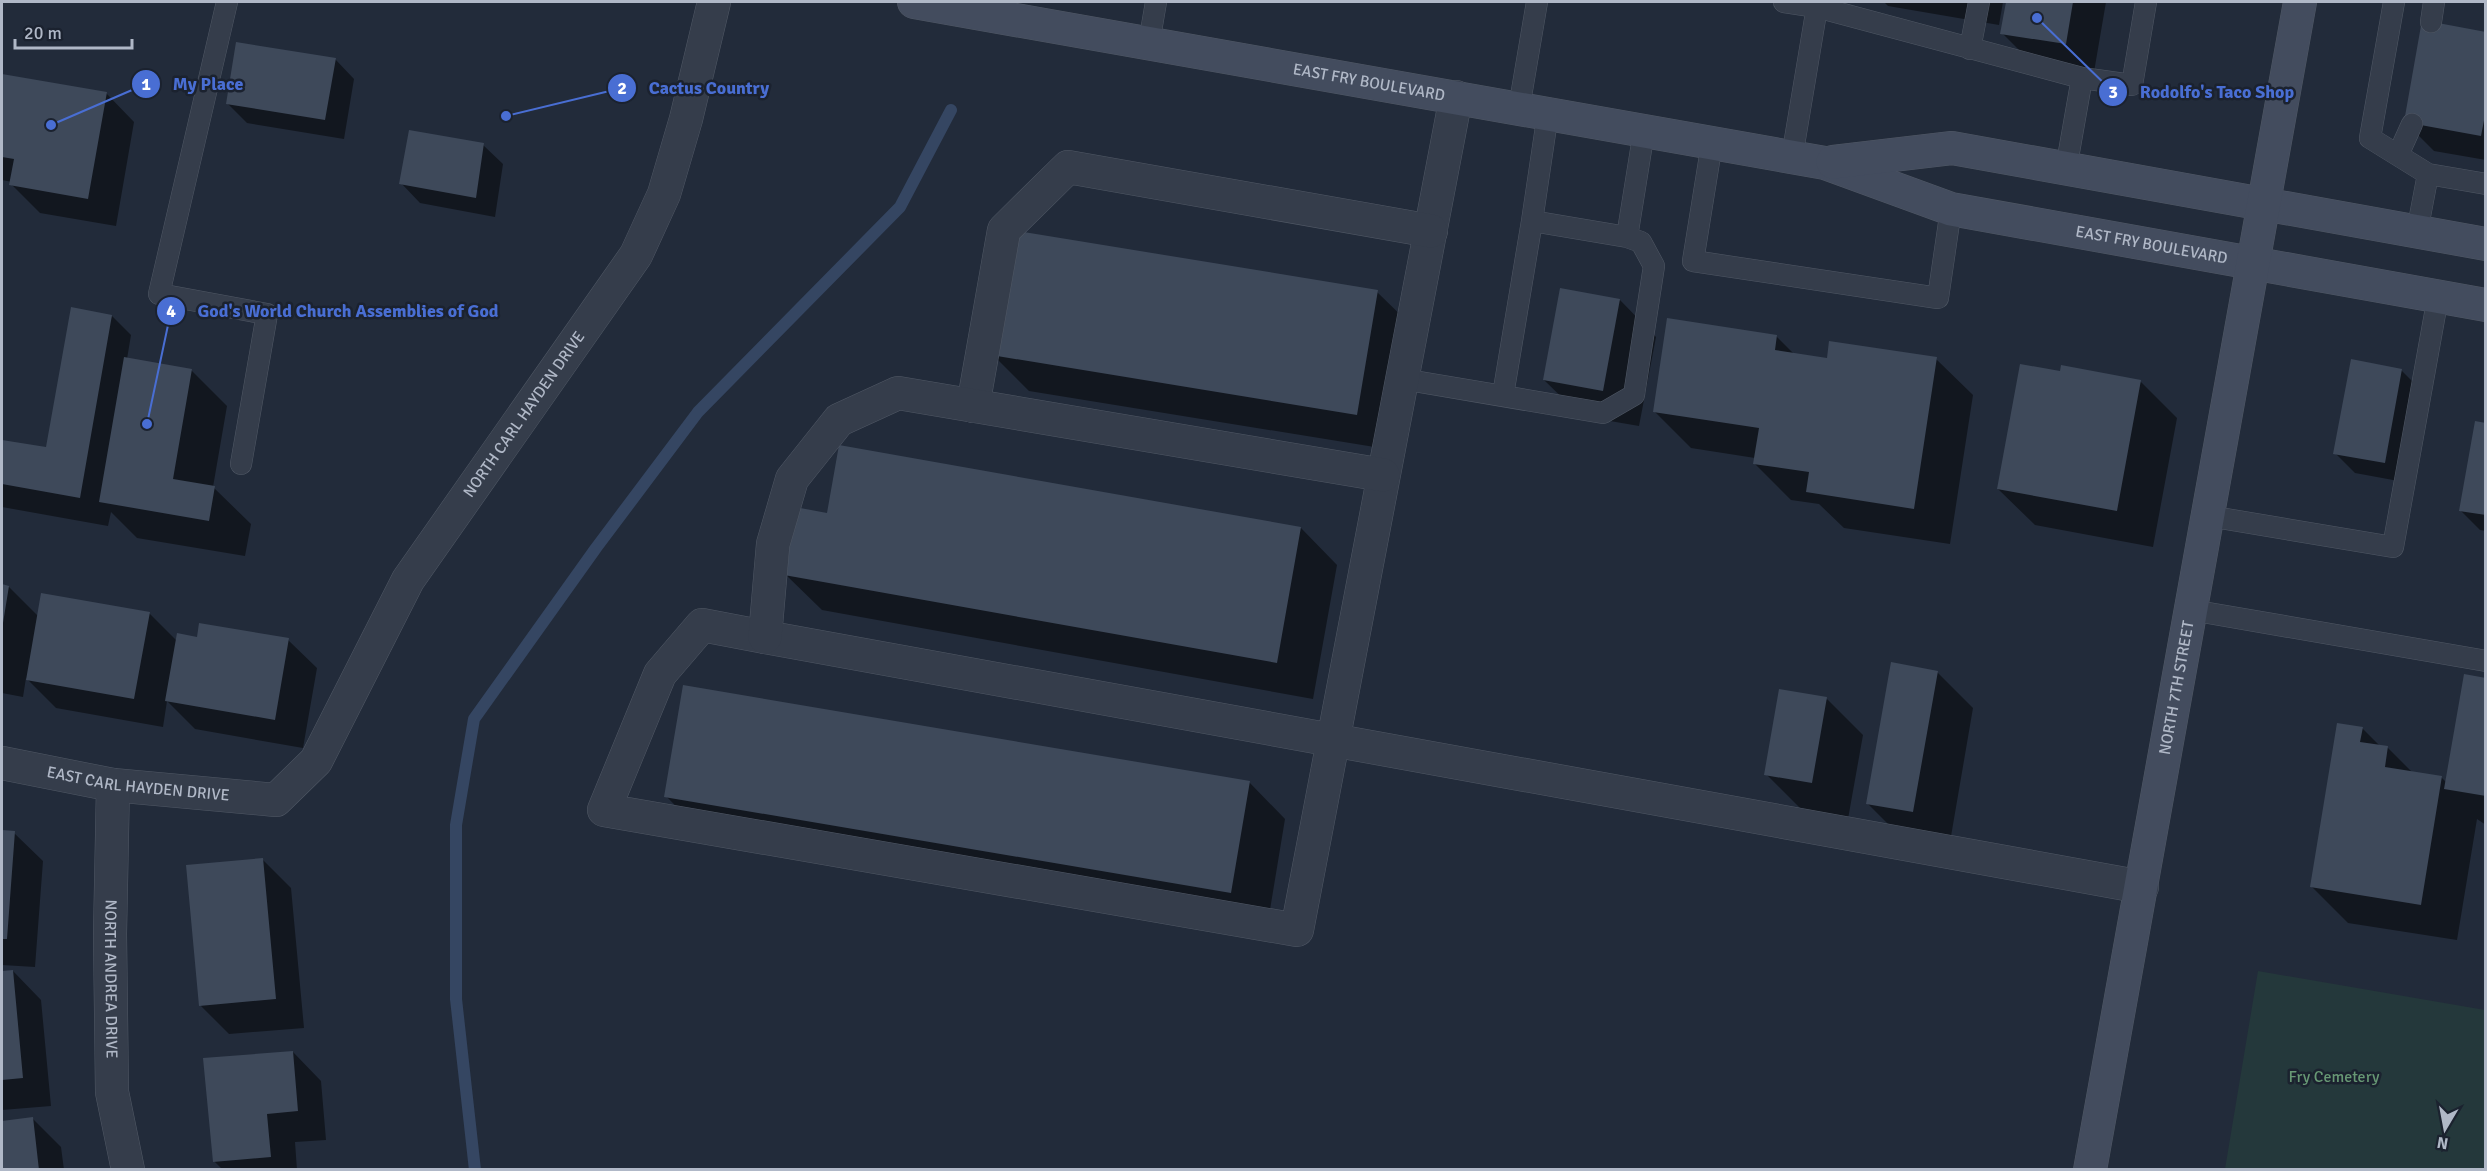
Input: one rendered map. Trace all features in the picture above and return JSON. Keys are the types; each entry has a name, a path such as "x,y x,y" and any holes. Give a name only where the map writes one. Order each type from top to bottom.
{"main road":[{"name":"EAST FRY BOULEVARD","path":"914,2 1825,163 1951,209 2486,305"},
{"name":"NORTH 7TH STREET","path":"2090,1170 2300,2"},
{"name":"EAST FRY BOULEVARD","path":"1825,163 1952,148 2486,244"}],"street":[{"name":"NORTH CARL HAYDEN DRIVE","path":"276,800 316,761 408,580 636,255 664,194 686,119 714,2"},
{"path":"1456,97 1383,475 1333,740 1298,930 604,810 660,674 702,625 765,637 1333,740 2142,887"},
{"path":"973,406 1004,230 1068,167 1431,231"},
{"path":"765,637 773,544 792,479 838,420 898,393 1383,475"},
{"name":"EAST CARL HAYDEN DRIVE","path":"2,763 113,785 276,800"},
{"name":"NORTH ANDREA DRIVE","path":"113,785 110,934 112,1092 128,1170"}],"lane":[{"path":"227,2 159,294 267,314 241,464"},
{"path":"1149,43 1156,2"},
{"path":"1503,395 1532,221 1537,2"},
{"path":"1784,2 1817,4 1970,49 2082,78 2133,85 2146,2"},
{"path":"1970,49 1979,2"},
{"path":"2394,2 2370,138 2428,174 2486,184"},
{"path":"1792,157 1817,4"},
{"path":"2066,169 2082,78"},
{"path":"2398,155 2412,124"},
{"path":"1627,237 1644,131"},
{"path":"1712,143 1693,261 1938,298 1951,209"},
{"path":"2417,232 2428,174"},
{"path":"1402,379 1603,413 1634,395 1654,266 1641,242 1627,237 1532,221"},
{"path":"2208,516 2393,547 2438,297"},
{"path":"2191,610 2486,661"}],"green space":[{"name":"Fry Cemetery","path":"2258,971 2485,1010 2485,1169 2225,1169"}],"building":[{"path":"2006,2 2073,2 2066,44 2000,34"},
{"path":"2422,20 2486,32 2486,110 2481,136 2404,122"},
{"path":"236,42 336,58 325,120 226,104"},
{"path":"2,74 107,92 88,199 9,185 14,159 2,157"},
{"path":"409,130 484,143 476,198 399,184"},
{"path":"1012,230 1378,290 1357,415 991,355"},
{"path":"1560,288 1620,299 1603,391 1543,380"},
{"path":"71,307 112,315 80,498 2,484 2,440 46,447"},
{"path":"1667,318 1777,335 1775,350 1827,358 1829,341 1937,357 1914,509 1806,492 1809,472 1753,464 1759,428 1653,412"},
{"path":"124,357 192,369 173,479 215,486 209,521 99,502"},
{"path":"2351,359 2402,369 2385,463 2333,454"},
{"path":"2020,364 2060,371 2061,365 2141,380 2117,511 1997,489"},
{"path":"2475,421 2486,423 2486,515 2459,511"},
{"path":"839,445 1301,527 1277,663 784,575 795,507 827,513"},
{"path":"2,584 9,586 3,623 2,623"},
{"path":"41,593 150,612 134,699 26,680"},
{"path":"199,623 289,638 275,720 165,701 177,633 197,637"},
{"path":"1891,662 1938,671 1913,812 1866,804"},
{"path":"2464,674 2486,678 2486,796 2444,789"},
{"path":"683,685 1250,781 1231,893 664,797"},
{"path":"1779,689 1827,697 1812,783 1764,775"},
{"path":"2337,723 2363,727 2360,742 2388,746 2385,767 2442,776 2421,905 2310,887"},
{"path":"2,830 15,831 7,939 2,939"},
{"path":"263,858 276,999 199,1006 186,865"},
{"path":"13,970 23,1078 2,1080 2,971"},
{"path":"293,1051 298,1111 267,1114 271,1157 213,1162 203,1058"},
{"path":"33,1117 39,1170 2,1170 2,1121"}],"waterway":[{"path":"475,1170 456,999 456,825 474,719 596,548 698,412 900,207 951,110"}],"place":[{"name":"Rodolfo's Taco Shop","path":"2037,18"},
{"name":"Cactus Country","path":"506,116"},
{"name":"My Place","path":"51,125"},
{"name":"God's World Church Assemblies of God","path":"147,424"}]}
